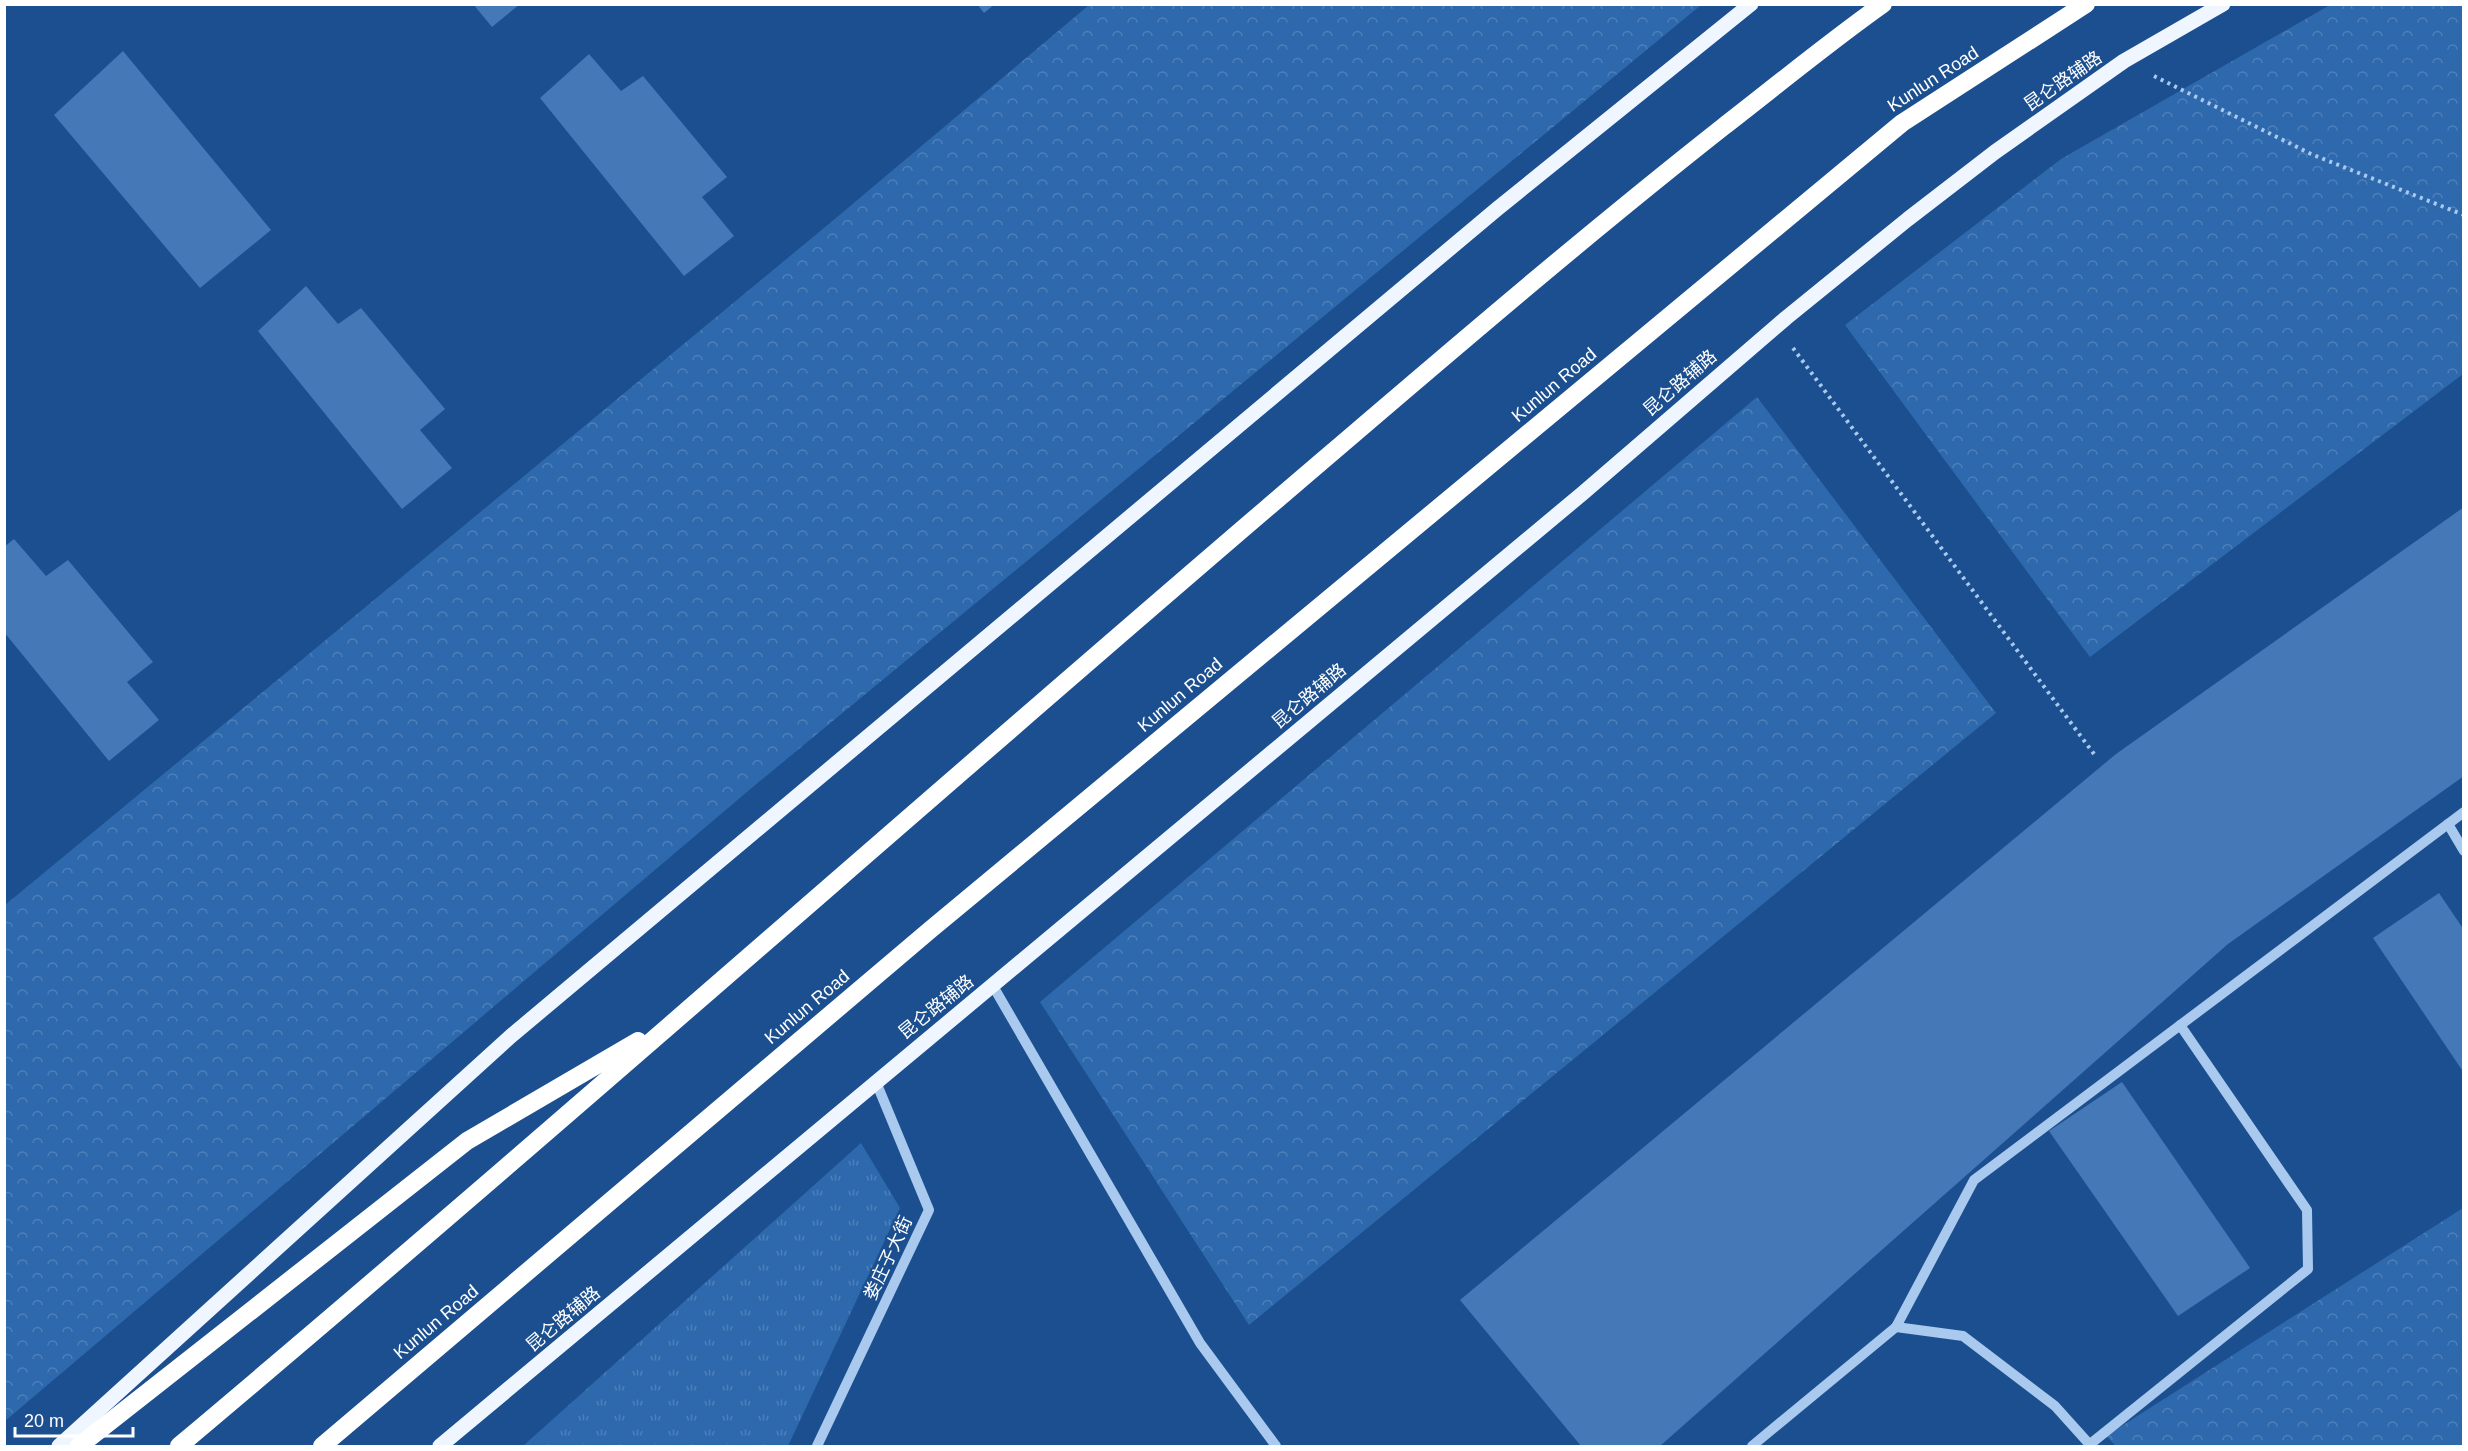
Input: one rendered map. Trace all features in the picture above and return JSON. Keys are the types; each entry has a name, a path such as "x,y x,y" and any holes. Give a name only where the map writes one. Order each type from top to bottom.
{"highway":[{"path":"179,1446 1470,334 1653,182 1842,33 1883,4"},
{"name":"Kunlun Road","path":"322,1446 921,938 1902,123 2086,4"},
{"path":"79,1446 467,1141 678,1018"}],"main road":[{"path":"59,1446 511,1036 1497,209 1751,4"},
{"name":"昆仑路辅路","path":"441,1446 1583,493 1777,326 1908,219 1995,152 2124,61 2223,4"}],"street":[{"path":"1752,1446 1896,1327 1974,1180 2463,812"},
{"path":"2448,824 2463,851"},
{"path":"993,986 1200,1343 1276,1446"},
{"path":"1896,1327 1963,1336 2055,1406 2090,1446 2308,1269 2307,1210 2180,1025"},
{"name":"娄庄子大街","path":"818,1446 929,1210 876,1082"}],"path":[{"path":"2124,61 2311,154 2463,215"},
{"path":"1777,326 2094,754"}],"green space":[{"path":"1089,5 1701,5 754,786 5,1421 5,905 830,223"},
{"path":"2330,5 2463,5 2463,374 2090,657 1845,325 2061,159"},
{"path":"1757,397 1996,713 1249,1325 1040,1002"},
{"path":"861,1143 900,1208 788,1446 523,1446"},
{"path":"2463,1208 2463,1446 2116,1446 2106,1436"}],"building":[{"path":"473,4 520,4 492,27"},
{"path":"977,4 995,4 984,13"},
{"path":"123,51 271,230 200,288 54,115"},
{"path":"589,54 621,91 643,76 727,177 702,197 734,236 684,276 540,98"},
{"path":"306,286 338,324 361,308 445,409 420,430 452,468 402,509 258,331"},
{"path":"2464,507 2464,776 2228,944 1660,1446 1581,1446 1460,1300 2116,754"},
{"path":"14,539 46,576 68,560 153,662 127,682 159,720 109,761 4,632 4,547"},
{"path":"2439,893 2464,930 2464,1073 2373,938"},
{"path":"2122,1082 2250,1268 2178,1316 2049,1131"}]}
